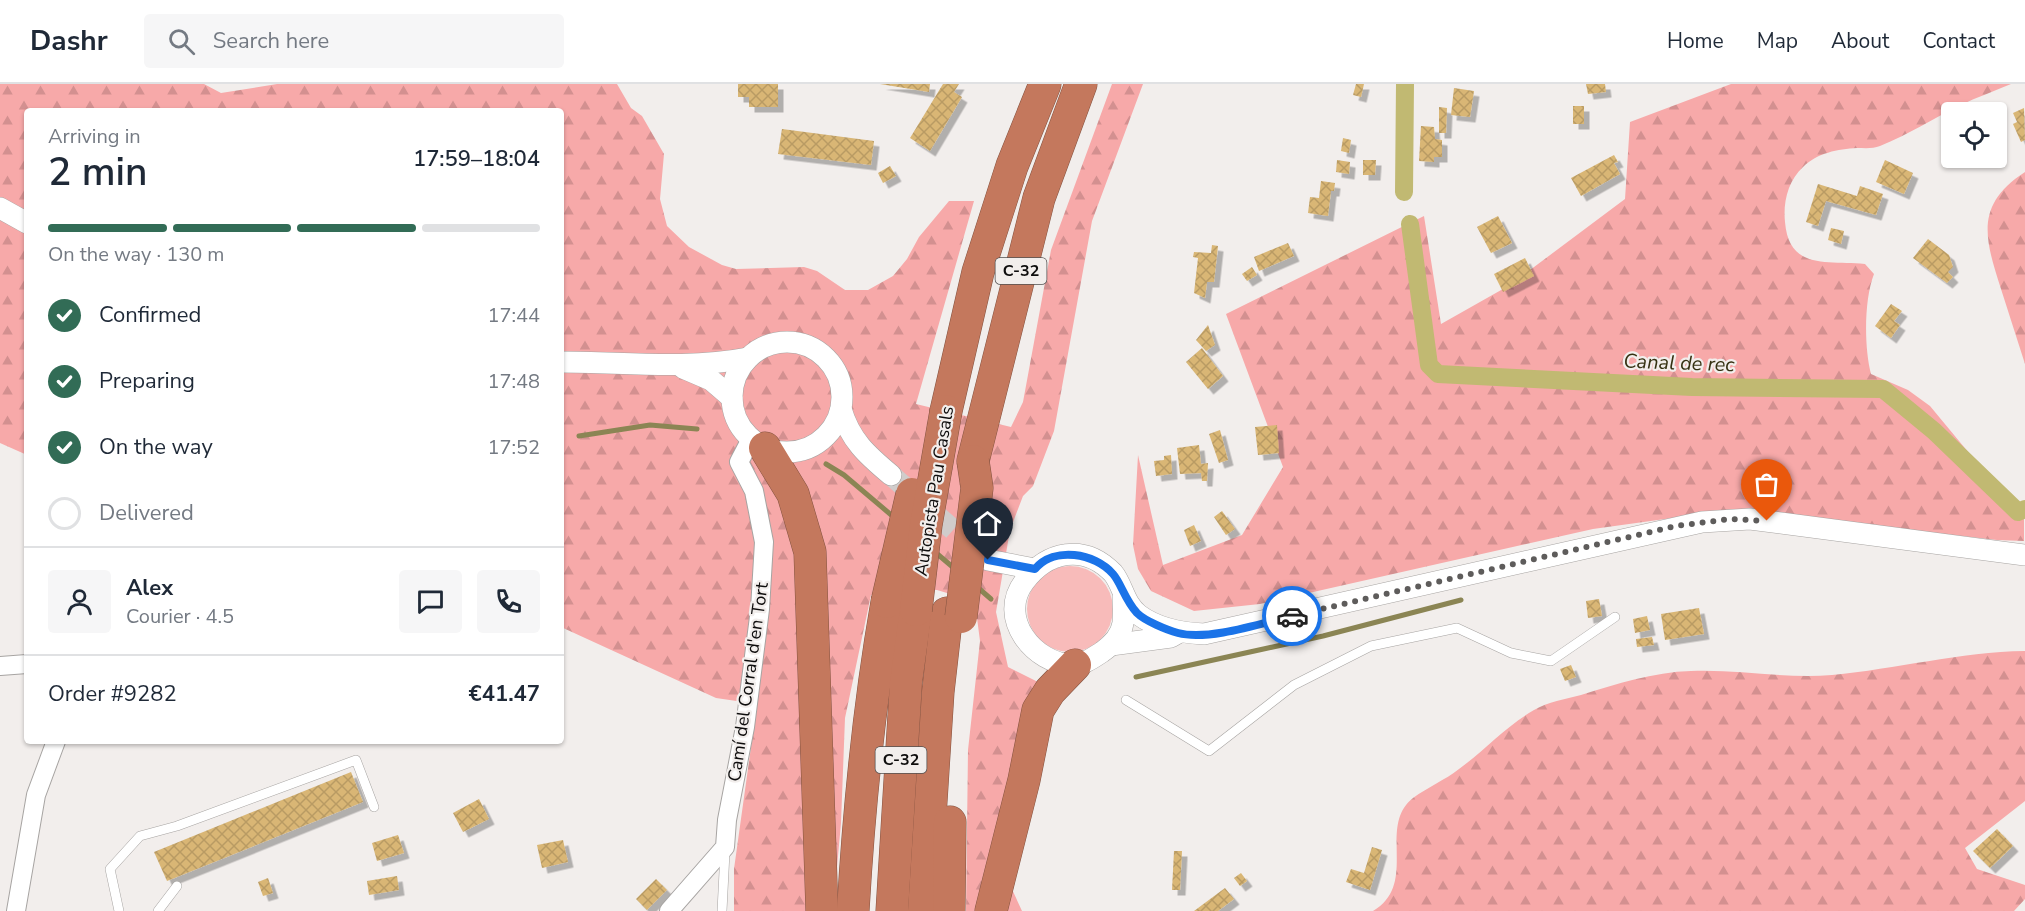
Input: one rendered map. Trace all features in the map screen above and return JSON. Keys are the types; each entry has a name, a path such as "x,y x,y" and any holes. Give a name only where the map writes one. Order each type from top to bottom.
{"highway":[{"name":"Autopista Pau Casals","path":"892,911 906,682 901,606 926,525 940,408 978,272 1012,166 1045,84"},
{"name":"Autopista Pau Casals","path":"924,911 938,692 954,615 961,522 1039,198 1081,84"},
{"path":"758,443 793,494 810,552 822,911"},
{"path":"853,911 861,787 901,606"},
{"path":"949,911 954,615"},
{"path":"991,911 1024,780 1038,710 1050,691 1075,665"}],"street":[{"path":"0,208 24,221"},
{"path":"564,362 630,362 680,366 715,364 748,358 774,343 788,342 816,350 828,360 838,376 842,396 841,409 834,426 822,439 805,449 785,452 758,443 741,428 734,414 732,398 737,372 748,358"},
{"path":"680,366 711,380 732,398"},
{"path":"841,409 846,427 859,442 862,451 891,475"},
{"path":"822,439 855,452 862,451"},
{"name":"Camí del Corral d'en Tort","path":"725,847 746,723 764,564 764,542 759,510 754,491 739,462 758,443"},
{"path":"1123,596 1123,624 1118,638 1090,660 1075,665 1042,657 1026,643 1017,622 1015,599 1017,594 1041,562 1055,556 1082,555 1095,560 1114,574 1123,596 1139,615 1178,633 1204,634 1257,624 1676,526 1730,519 1784,523 2025,555"},
{"path":"1017,594 990,567 988,560 1035,569"},
{"path":"1111,645 1171,637 1178,633"},
{"path":"0,666 24,664"},
{"path":"16,911 36,795 55,744"},
{"path":"669,911 725,847"}],"lane":[{"path":"1126,700 1209,751 1294,685 1371,646 1457,628 1510,653 1551,661 1614,617"},
{"path":"119,911 110,869 140,836 177,826 356,760 374,807"},
{"path":"722,911 725,847"},
{"path":"158,911 177,886"}],"shaded area":[{"path":"1062,566 1078,566 1101,578 1110,592 1113,609 1110,626 1101,640 1078,652 1062,652 1046,645 1034,633 1027,617 1027,601 1034,585 1046,573"}],"green space":[{"path":"0,84 204,84 221,93 277,84 617,84 631,108 642,116 664,154 660,199 667,226 689,247 722,265 736,269 804,267 817,271 845,290 868,290 893,276 907,259 919,237 949,201 974,201 916,404 1011,427 1023,402 1051,250 1112,84 1143,84 1092,221 1054,431 1033,486 1023,496 1010,530 996,612 1008,667 1040,683 995,852 1022,911 966,911 968,750 980,641 977,618 957,596 937,590 904,590 871,595 845,718 841,823 833,911 734,911 734,869 757,704 716,698 564,628 564,108 24,108 24,454 0,443"},
{"path":"1731,84 2011,84 1967,102 1941,102 1941,116 1880,146 1835,151 1815,158 1803,167 1790,185 1786,200 1785,222 1788,238 1794,249 1802,256 1824,262 1865,264 1874,274 1868,297 1866,324 1871,374 1908,390 1930,406 1993,482 2024,508 2024,541 1997,540 1730,510 1593,529 1260,604 1194,611 1151,591 1138,569 1133,545 1138,455 1163,565 1242,535 1283,467 1226,314 1424,216 1441,324 1510,285 1625,199 1630,122"},
{"path":"2025,172 2025,364 1995,271 1988,239 1988,224 1997,197"},
{"path":"2025,651 2025,801 1965,848 1977,869 2025,885 2025,899 2014,911 1373,911 1386,900 1394,886 1398,824 1403,810 1413,798 1459,769 1514,723 1545,705 1635,679 1677,672 1832,675 1976,654"}],"building":[{"path":"738,84 778,84 778,107 749,107 749,97 738,97"},
{"path":"880,84 930,84 929,92"},
{"path":"943,84 959,84 954,92 962,97 930,151 910,138"},
{"path":"1356,84 1364,84 1361,97 1353,95"},
{"path":"1586,84 1605,84 1606,92 1588,94"},
{"path":"1454,88 1474,91 1470,117 1451,115"},
{"path":"1573,106 1584,106 1584,124 1573,124"},
{"path":"1439,107 1447,108 1446,133 1439,133"},
{"path":"2024,108 2025,140 2021,142 2013,124 2017,122 2013,113"},
{"path":"1421,126 1434,127 1435,139 1442,140 1442,157 1434,157 1434,162 1419,161"},
{"path":"782,129 874,141 871,165 778,154"},
{"path":"1343,138 1351,140 1349,153 1341,151"},
{"path":"1614,155 1618,162 1614,163 1620,174 1581,196 1571,178"},
{"path":"1337,160 1350,162 1349,174 1336,172"},
{"path":"1363,160 1376,160 1375,175 1363,175"},
{"path":"1885,160 1913,173 1904,194 1876,182"},
{"path":"890,166 896,176 883,183 878,173"},
{"path":"1321,181 1335,183 1334,191 1331,191 1328,216 1308,213 1310,197 1319,198"},
{"path":"1818,184 1857,196 1860,186 1883,194 1876,215 1826,201 1818,226 1806,222"},
{"path":"1498,216 1512,243 1491,253 1477,227"},
{"path":"1831,228 1844,231 1841,244 1828,240"},
{"path":"1928,239 1949,255 1953,267 1948,272 1953,277 1947,283 1913,258"},
{"path":"1288,243 1294,256 1259,271 1254,257"},
{"path":"1212,245 1218,246 1214,282 1207,282 1205,298 1194,293 1198,258 1193,257 1194,252 1211,253"},
{"path":"1525,258 1534,276 1503,292 1494,274"},
{"path":"1252,267 1257,275 1247,281 1242,274"},
{"path":"1891,304 1902,311 1894,321 1900,325 1891,338 1875,326"},
{"path":"1208,325 1215,345 1206,351 1196,340"},
{"path":"1202,348 1223,376 1208,389 1186,362"},
{"path":"1277,425 1279,453 1258,455 1255,427"},
{"path":"1220,430 1228,460 1219,463 1209,434"},
{"path":"1199,445 1201,464 1208,463 1207,481 1202,481 1201,473 1180,474 1177,448"},
{"path":"1171,455 1172,474 1156,476 1154,461 1164,460 1164,456"},
{"path":"1222,511 1235,529 1226,535 1214,517"},
{"path":"1194,525 1201,541 1190,546 1184,530"},
{"path":"1599,599 1602,616 1588,618 1586,601"},
{"path":"1699,608 1704,634 1665,640 1661,614"},
{"path":"1647,616 1650,630 1635,633 1633,619"},
{"path":"1652,637 1654,645 1637,647 1636,639"},
{"path":"1571,665 1576,677 1565,681 1560,669"},
{"path":"351,772 363,802 167,881 154,852"},
{"path":"479,799 489,819 463,832 453,813"},
{"path":"1997,829 2013,846 1990,868 1973,851"},
{"path":"398,835 404,853 377,861 372,843"},
{"path":"563,840 568,862 542,868 537,845"},
{"path":"1372,847 1382,850 1370,890 1346,882 1351,869 1364,873"},
{"path":"1174,851 1182,851 1180,890 1172,890"},
{"path":"1241,873 1247,881 1240,886 1234,878"},
{"path":"397,876 399,890 369,895 367,881"},
{"path":"268,878 273,893 263,896 258,882"},
{"path":"656,879 667,890 647,910 636,899"},
{"path":"1225,888 1234,899 1218,911 1194,911"}],"waterway":[{"name":"Canal de rec","path":"1404,192 1405,84"},
{"name":"Canal de rec","path":"1410,224 1429,365 1438,374 1692,387 1883,389 1934,431 2018,512 2025,509"},
{"path":"579,436 650,425 697,429"},
{"path":"826,464 844,475 896,519"},
{"path":"935,552 955,569"},
{"path":"976,586 991,599"},
{"path":"1136,677 1323,636 1461,600"}],"tunnel":[{"path":"891,475 976,550"}],"way so far":[{"path":"1292,616 1676,526 1730,519 1767,521"}],"route":[{"path":"988,560 1009,566 1035,569 1041,562 1055,556 1082,555 1095,560 1114,574 1123,596 1139,615 1178,633 1204,634 1292,616"}]}
